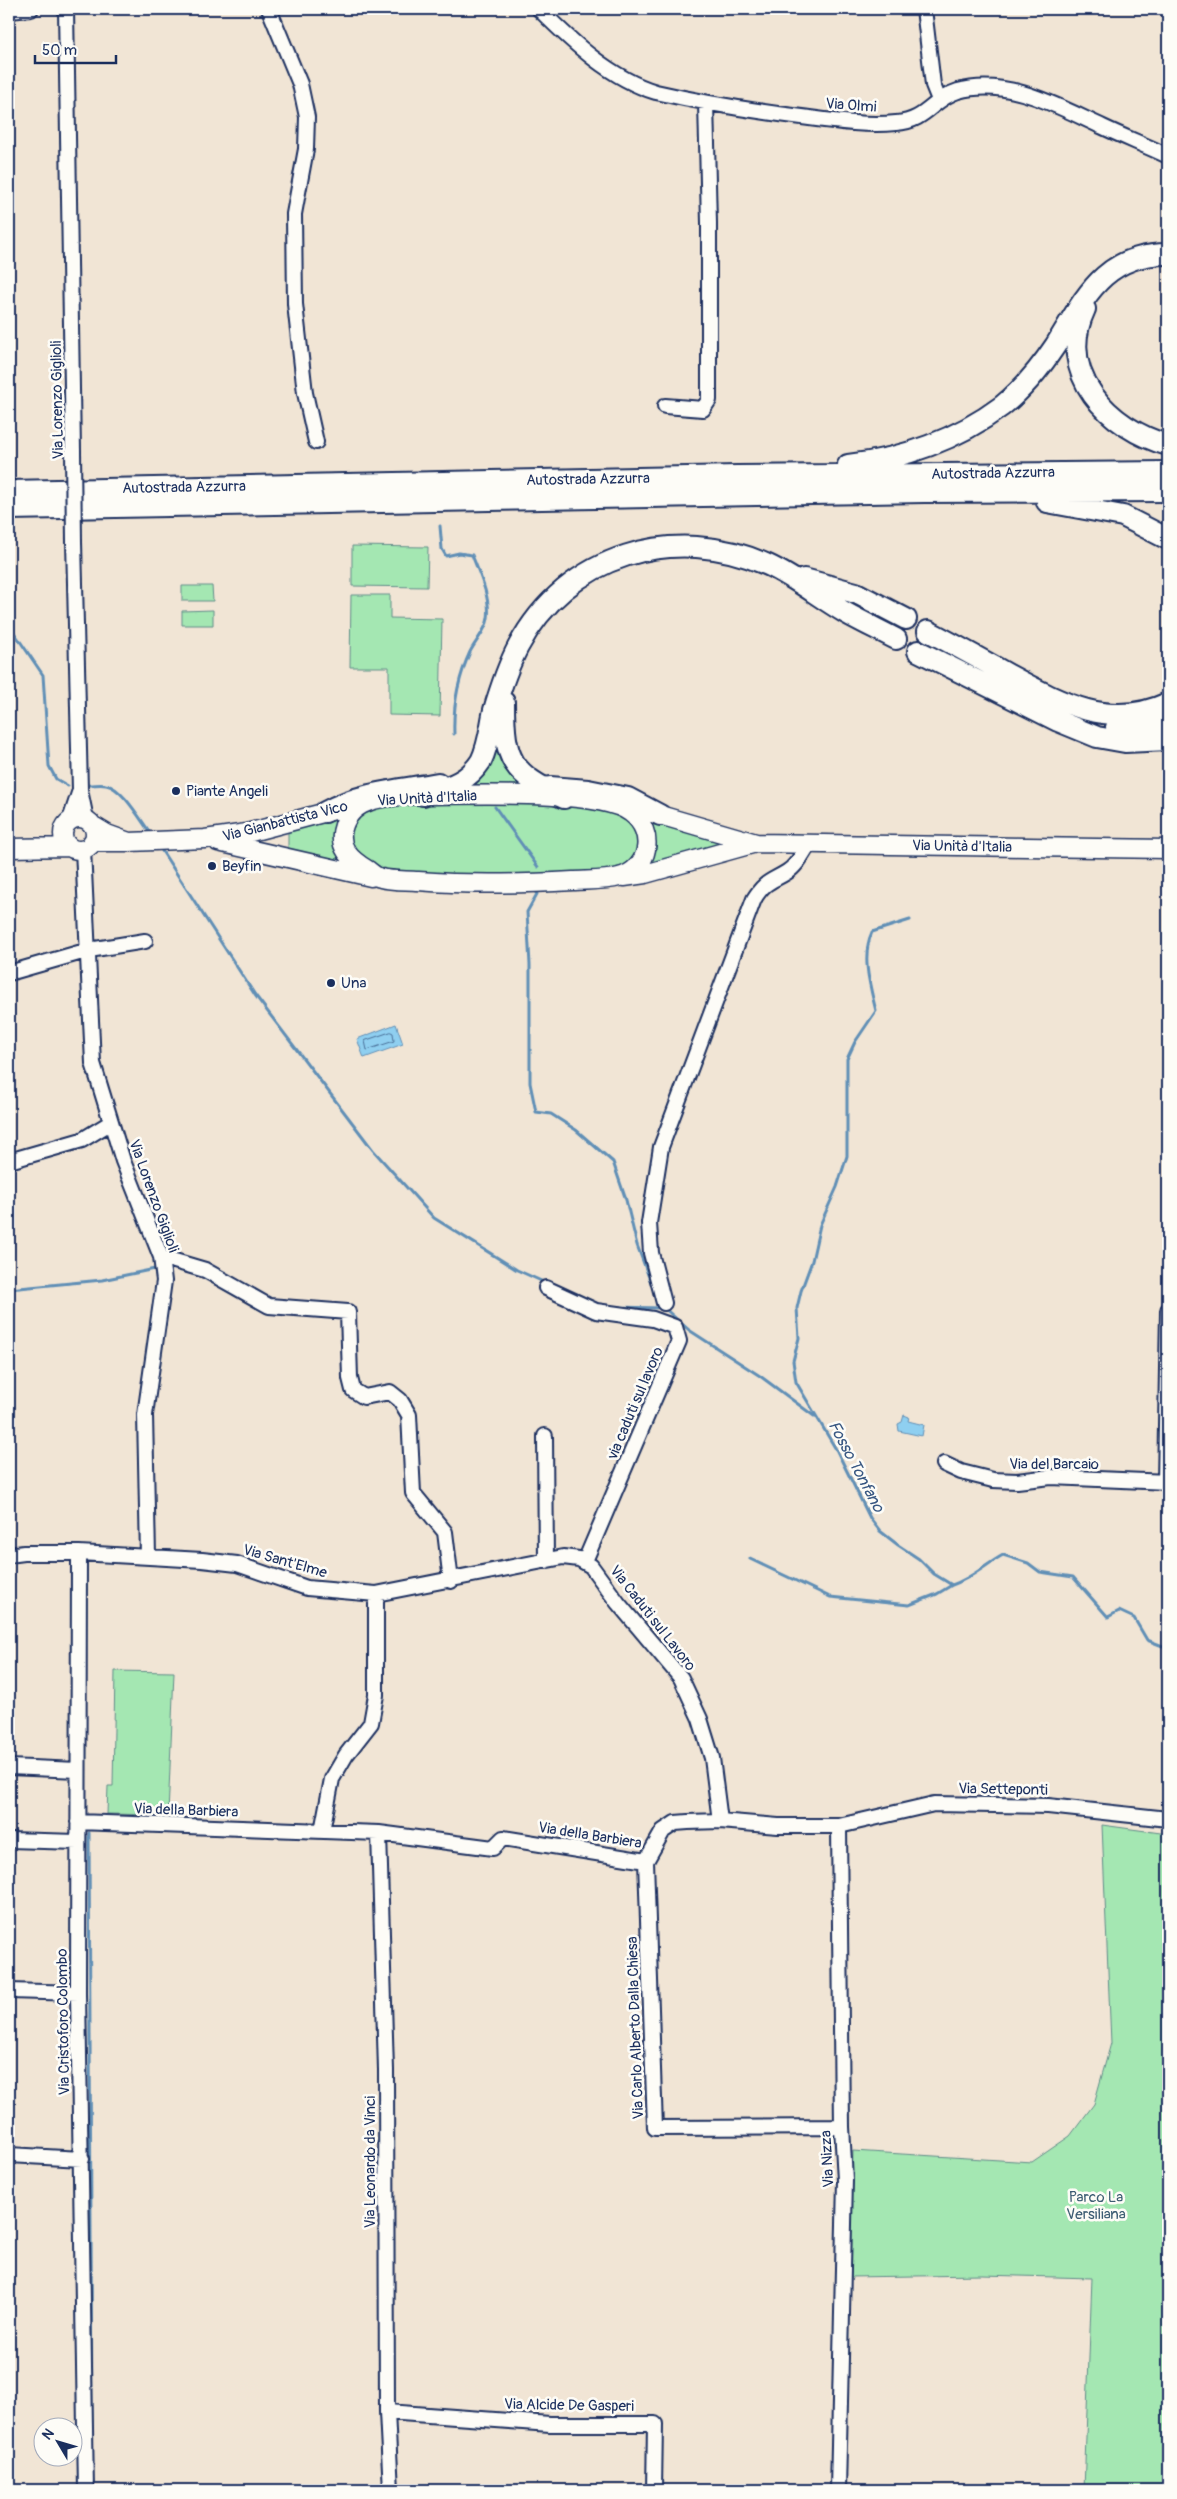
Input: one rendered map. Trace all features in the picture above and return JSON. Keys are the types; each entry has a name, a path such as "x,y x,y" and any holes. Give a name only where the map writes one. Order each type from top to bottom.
{"highway":[{"path":"737,476 862,463 906,454 956,434 1003,405 1036,371 1054,348 1078,306 1099,280 1113,268 1140,257 1168,254"},
{"path":"1168,261 1142,263 1122,270 1108,280 1095,294 1084,311 1077,344 1084,380 1101,407 1126,426 1168,445"},
{"name":"Autostrada Azzurra","path":"9,491 737,476 1168,472"},
{"name":"Autostrada Azzurra","path":"9,509 924,492 1168,491"},
{"path":"924,492 1007,501 1037,501 1092,509 1123,516 1168,539"},
{"path":"423,795 460,783 473,773 485,752 495,708 517,647 548,603 577,579 609,561 643,550 700,546 736,553 784,574 846,613 896,639"},
{"path":"784,574 856,593 906,619"},
{"path":"928,631 1060,712 1097,738 1139,743 1168,740"},
{"path":"918,651 1118,735 1139,735 1168,729"},
{"path":"504,683 504,725 508,751 518,770 539,786 564,798"},
{"path":"325,812 340,804 368,794 438,783 459,775 470,763 479,748 487,712 493,698 504,683"},
{"path":"1060,712 1098,712 1129,715 1143,713 1168,703"},
{"path":"1060,712 1104,726 1139,729 1168,723"},
{"path":"539,786 613,794 628,798 660,815"}],"main road":[{"name":"Via Unità d'Italia","path":"756,843 646,874 494,884 380,878 348,856 341,837 347,818 353,809 365,801 423,795 564,798 605,802 660,815 756,843 1168,849"},
{"name":"Via Gianbattista Vico","path":"13,848 79,833 129,842 205,839 247,833 365,801"},
{"path":"619,877 640,863 648,843 643,825 623,806"},
{"name":"Via Gianbattista Vico","path":"205,839 380,878"}],"street":[{"path":"9,11 31,9"},
{"name":"Via Lorenzo Giglioli","path":"66,9 74,542 80,790 79,833 89,950 93,1063 110,1122 161,1257 164,1281 147,1393 144,1431 148,1556"},
{"path":"269,9 300,84 307,117 306,149 294,214 295,304 305,392 316,442"},
{"name":"Via Olmi","path":"539,9 574,41 612,70 642,88 706,103 850,123 896,124 912,121 927,113 939,100 958,91 974,88 1008,90 1056,106 1168,156"},
{"path":"924,9 933,85 939,100"},
{"path":"665,406 704,409 709,400 709,223 706,103"},
{"path":"664,1303 651,1253 649,1223 661,1147 754,899 761,888 770,880 788,872 796,864 809,844"},
{"path":"9,973 89,950 145,941"},
{"path":"9,1161 82,1140 110,1122"},
{"path":"161,1257 204,1270 269,1306 348,1312 350,1378 353,1390 364,1397 390,1392 400,1400 409,1415 413,1493 446,1532 451,1580"},
{"name":"via caduti sul lavoro","path":"546,1288 596,1311 653,1320 675,1327 679,1340 582,1560"},
{"path":"1166,1483 1168,1310"},
{"path":"545,1436 546,1561"},
{"name":"Via del Barcaio","path":"944,1464 961,1472 993,1480 1016,1481 1052,1477 1166,1483"},
{"name":"Via Sant'Elme","path":"9,1555 24,1553 79,1553 148,1556 237,1564 307,1588 376,1594 563,1558 582,1560"},
{"name":"Via Cristoforo Colombo","path":"79,1553 78,1993 86,2490"},
{"name":"Via Caduti sul Lavoro","path":"582,1560 591,1566 618,1603 681,1678 700,1719 712,1758 720,1821"},
{"path":"322,1831 332,1779 346,1755 370,1723 376,1695 376,1594"},
{"path":"9,1768 78,1770"},
{"name":"Via Setteponti","path":"839,1826 934,1804 1048,1806 1168,1819"},
{"name":"Via della Barbiera","path":"78,1822 379,1833 494,1848 503,1838 646,1861 663,1831 675,1823 720,1821 778,1826 839,1826"},
{"name":"Via Nizza","path":"838,2490 845,2180 842,2127 839,1826"},
{"name":"Via Leonardo da Vinci","path":"379,1833 386,2070 387,2412 391,2490"},
{"path":"9,1840 78,1842"},
{"name":"Via Carlo Alberto Dalla Chiesa","path":"646,1861 655,2128 842,2127"},
{"path":"9,1991 78,1993"},
{"path":"9,2155 82,2159"},
{"name":"Via Alcide De Gasperi","path":"387,2412 550,2424 655,2424 654,2490"}],"green space":[{"path":"352,546 428,547 427,587 352,586"},
{"path":"182,586 212,586 213,601 182,601"},
{"path":"351,595 390,595 390,618 442,619 440,716 389,715 389,667 350,667"},
{"path":"213,610 213,625 182,625 182,611"},
{"path":"495,732 529,790 470,792 469,781"},
{"path":"470,800 603,807 631,822 642,840 638,858 612,872 482,878 385,871 355,855 347,831 366,807"},
{"path":"645,816 729,844 644,868"},
{"path":"345,817 356,867 288,849 288,833 290,828"},
{"path":"115,1671 174,1672 168,1815 107,1814 108,1786 113,1786"},
{"name":"Parco La Versiliana","path":"1102,1825 1168,1834 1168,2490 1084,2490 1092,2278 982,2275 849,2277 853,2151 1032,2162 1070,2136 1094,2104 1111,2043"}],"water":[{"path":"396,1024 403,1044 364,1058 357,1039"},
{"path":"904,1415 909,1417 908,1421 924,1425 922,1436 899,1431 898,1424 902,1422"}],"waterway":[{"path":"440,526 442,549 446,556 459,553 472,555 488,602 488,618 485,627 470,652 459,682 454,713 454,734"},
{"path":"9,625 43,675 49,766 56,779 68,786"},
{"path":"90,785 112,787 131,805 151,834"},
{"path":"495,807 538,867"},
{"path":"162,851 255,995 373,1150 434,1218 517,1270 548,1284"},
{"path":"537,894 527,912 530,965 530,1083 536,1112 551,1114 576,1130 613,1162 626,1200 637,1245 656,1296"},
{"name":"Fosso Tonfano","path":"910,920 872,932 869,941 867,961 876,1011 855,1042 847,1059 847,1156 837,1187 820,1225 812,1261 797,1308 799,1338 793,1361 796,1382 837,1451 870,1518 880,1531 919,1559 934,1574 952,1585 972,1575 1003,1555 1028,1563 1040,1572 1073,1577 1108,1617 1119,1611 1134,1618 1147,1640 1168,1648"},
{"path":"9,1289 102,1280 155,1269"},
{"path":"662,1306 689,1330 760,1376 814,1416"},
{"path":"612,1307 663,1308"},
{"path":"750,1559 830,1597 909,1605 937,1594 952,1585"},
{"path":"89,1833 92,2432"}],"place":[{"name":"Piante Angeli","path":"176,791"},
{"name":"Beyfin","path":"212,866"},
{"name":"Una","path":"331,983"}]}
